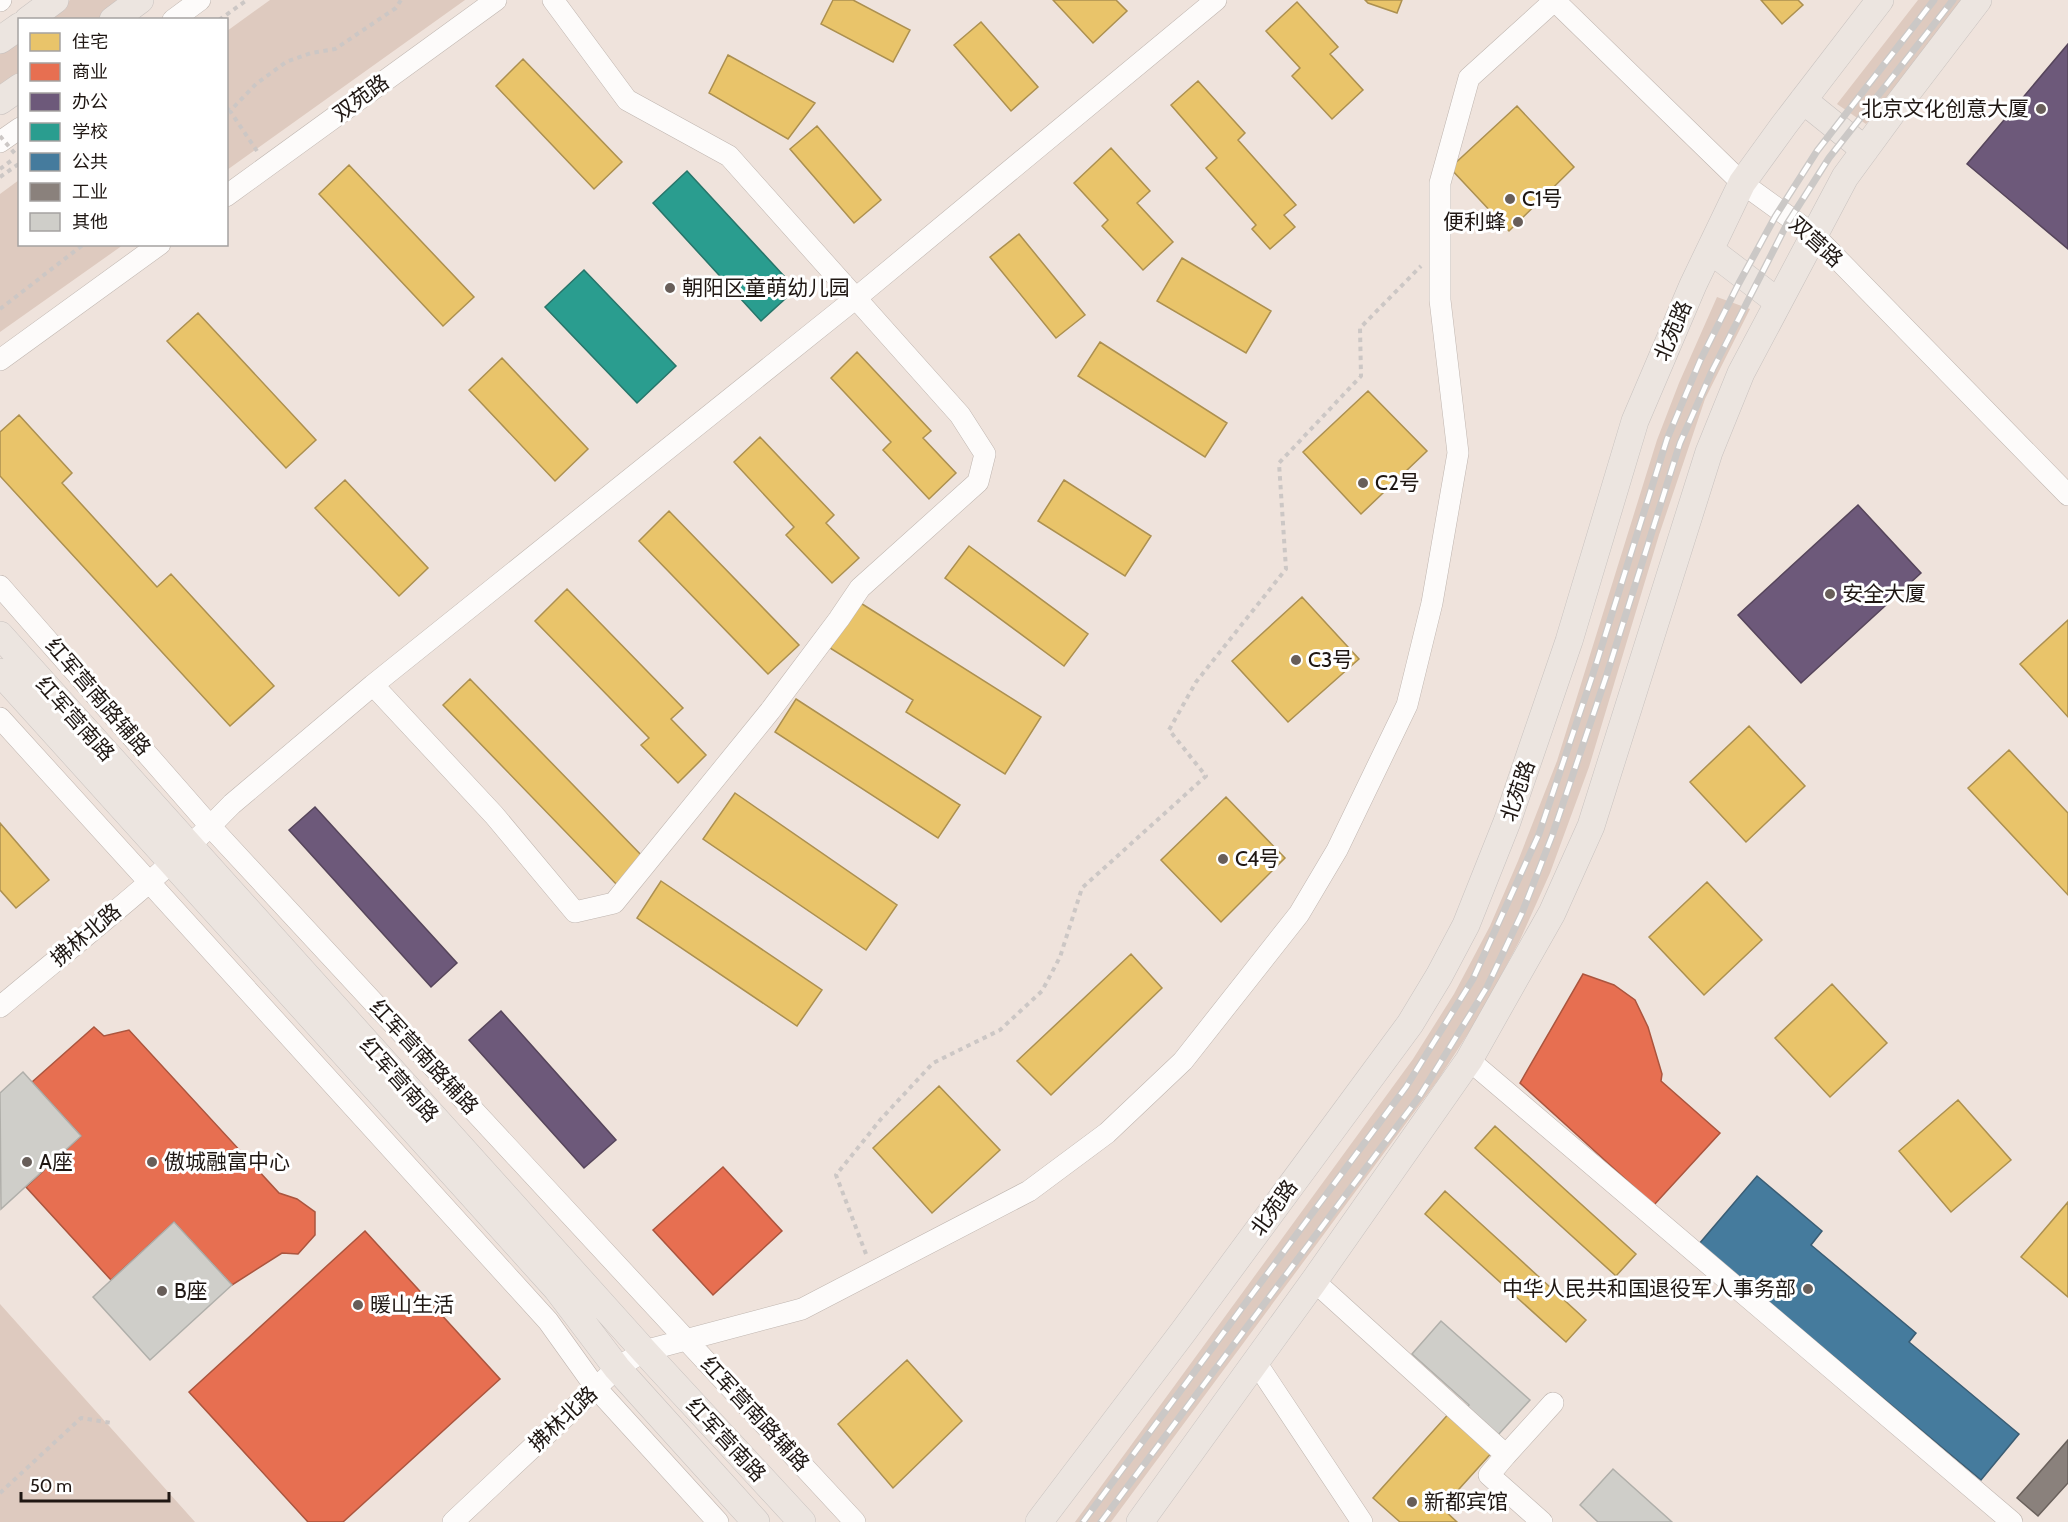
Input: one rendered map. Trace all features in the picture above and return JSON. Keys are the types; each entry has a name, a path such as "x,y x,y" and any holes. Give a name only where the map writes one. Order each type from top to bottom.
{"main road":[{"path":"31,18 55,0"},
{"path":"116,18 140,0"},
{"name":"北苑路","path":"1039,1522 1410,1024 1439,976 1466,925 1507,822 1569,641 1635,421 1693,285 1743,183 1880,0"},
{"path":"1140,1522 1314,1281 1469,1060 1552,913 1591,826 1709,452 1741,373 1845,177 1978,0"},
{"path":"0,40 18,27"},
{"path":"0,101 18,88"},
{"path":"1803,100 1865,150"},
{"path":"1710,250 1778,302"},
{"name":"红军营南路","path":"0,635 180,854 557,1290 617,1368 756,1522"},
{"name":"红军营南路","path":"0,672 180,854 802,1522"}],"street":[{"path":"175,18 200,0"},
{"name":"双苑路","path":"228,195 496,0"},
{"path":"373,685 494,816 575,912 614,903 770,711 860,588 978,482 985,454 960,416 856,298 729,156 627,100 553,0"},
{"name":"拂林北路","path":"0,1007 148,882 232,804 373,685 856,298 1216,0"},
{"name":"拂林北路","path":"453,1522 617,1368 644,1351 802,1309 1029,1191 1107,1133 1183,1061 1299,914 1337,850 1407,705 1432,603 1458,453 1440,300 1440,183 1468,78 1554,0"},
{"name":"双营路","path":"1554,0 1743,183 1814,235 2068,495"},
{"path":"0,142 18,129"},
{"path":"0,360 157,246"},
{"name":"红军营南路辅路","path":"0,586 210,826 855,1522"},
{"path":"0,718 548,1321 597,1388 718,1522"},
{"path":"1469,1060 2005,1516"},
{"path":"1314,1281 1506,1455"},
{"path":"1255,1361 1362,1522"},
{"path":"1542,1522 1489,1475 1553,1403"}],"path":[{"path":"222,18 247,0"},
{"path":"268,166 228,111 256,84 286,62 311,53 335,49 396,8 401,0"},
{"path":"0,136 17,156"},
{"path":"0,177 18,164"},
{"path":"0,309 81,246"},
{"path":"872,1272 836,1175 881,1119 933,1063 1000,1030 1042,991 1060,957 1082,888 1206,776 1169,730 1196,682 1286,569 1279,463 1360,376 1360,328 1440,246"},
{"path":"0,1493 81,1418 112,1423"}],"shaded area":[{"path":"70,0 127,0 101,18 46,18"},
{"path":"270,0 465,0 228,169 228,30"},
{"path":"1918,0 1962,0 1866,124 1837,104"},
{"path":"18,37 18,75 0,86 0,50"},
{"path":"18,181 18,246 122,246 0,332 0,194"},
{"path":"1717,297 1750,309 1705,399 1659,535 1589,767 1550,873 1520,940 1480,1015 1438,1080 1111,1522 1075,1522 1413,1059 1454,994 1490,926 1557,761 1657,440"},
{"path":"0,1304 195,1522 0,1522"}],"building: 住宅":[{"path":"833,0 853,0 910,30 893,62 821,24"},
{"path":"1053,0 1116,0 1127,11 1093,43"},
{"path":"1365,0 1402,0 1397,13"},
{"path":"1761,0 1798,0 1803,5 1782,24"},
{"path":"1297,2 1338,47 1330,54 1363,90 1332,119 1292,76 1300,68 1266,31"},
{"path":"981,22 1038,87 1011,111 954,45"},
{"path":"728,55 815,103 788,139 709,93"},
{"path":"523,59 622,162 594,189 496,86"},
{"path":"1198,81 1245,133 1238,140 1296,205 1284,215 1295,227 1270,249 1252,229 1256,225 1206,168 1217,158 1171,105"},
{"name":"C1号","path":"1517,106 1574,167 1509,231 1450,168"},
{"path":"817,126 881,200 854,223 790,149"},
{"path":"1111,148 1150,191 1137,203 1173,242 1143,270 1102,226 1108,220 1074,183"},
{"path":"349,165 474,297 443,326 319,194"},
{"path":"1019,234 1085,315 1056,338 990,257"},
{"path":"1182,258 1271,311 1246,353 1157,301"},
{"path":"198,313 316,440 286,468 167,341"},
{"path":"1100,342 1227,423 1205,457 1078,376"},
{"path":"857,352 931,431 923,438 956,473 929,499 883,450 891,442 831,378"},
{"path":"502,358 588,449 555,481 469,390"},
{"name":"C2号","path":"1368,391 1427,451 1361,514 1303,452"},
{"path":"19,415 72,473 62,483 157,587 171,574 274,686 230,726 0,476 0,432"},
{"path":"760,437 834,515 826,523 859,558 832,583 786,535 794,527 734,462"},
{"path":"345,480 428,568 399,596 315,508"},
{"path":"1064,480 1151,536 1125,576 1038,521"},
{"path":"669,511 799,645 768,674 639,541"},
{"path":"969,546 1088,634 1064,666 945,578"},
{"path":"567,589 683,708 671,719 706,755 678,783 641,745 649,738 535,621"},
{"name":"C3号","path":"1302,597 1359,659 1288,722 1232,661"},
{"path":"859,602 1041,717 1005,774 906,712 913,700 830,648"},
{"path":"2068,620 2068,717 2020,664"},
{"path":"470,679 646,860 619,887 443,705"},
{"path":"796,699 960,805 938,838 775,732"},
{"path":"1749,726 1805,786 1746,842 1690,782"},
{"path":"2009,750 2068,813 2068,895 1968,788"},
{"path":"735,793 897,905 866,950 703,839"},
{"name":"C4号","path":"1226,797 1285,858 1221,922 1161,860"},
{"path":"0,823 49,880 16,908 0,890"},
{"path":"661,881 822,990 797,1026 637,918"},
{"path":"1707,882 1762,940 1704,995 1649,937"},
{"path":"1131,954 1162,988 1051,1095 1017,1061"},
{"path":"1832,984 1887,1043 1830,1097 1775,1038"},
{"path":"939,1086 1000,1150 932,1213 873,1148"},
{"path":"1958,1100 2011,1160 1951,1212 1899,1151"},
{"path":"1495,1126 1636,1254 1616,1276 1475,1148"},
{"path":"1445,1191 1586,1320 1566,1342 1425,1214"},
{"path":"2068,1202 2068,1297 2021,1257"},
{"path":"907,1360 962,1421 893,1488 838,1424"},
{"path":"1452,1410 1495,1449 1442,1508 1457,1522 1400,1522 1373,1498"}],"building: 商业":[{"path":"1583,974 1614,985 1635,1000 1648,1027 1662,1074 1661,1081 1720,1133 1654,1205 1520,1083"},
{"name":"傲城融富中心","path":"94,1027 104,1036 129,1030 279,1193 297,1199 315,1212 315,1235 298,1254 282,1253 232,1285 174,1222 111,1280 26,1187 81,1136 32,1082"},
{"path":"723,1167 782,1231 713,1295 653,1230"},
{"name":"暖山生活","path":"365,1231 500,1379 343,1522 308,1522 189,1392"}],"building: 办公":[{"name":"北京文化创意大厦","path":"2068,44 2068,249 1967,164"},
{"name":"安全大厦","path":"1858,505 1921,573 1801,683 1738,615"},
{"path":"315,807 457,963 431,987 289,830"},
{"path":"501,1011 616,1140 584,1168 469,1040"}],"building: 学校":[{"path":"687,171 796,289 761,321 653,203"},
{"path":"584,270 676,366 637,403 545,307"}],"building: 公共":[{"name":"中华人民共和国退役军人事务部","path":"1757,1176 1822,1231 1811,1245 1916,1333 1909,1342 2019,1434 1981,1480 1699,1244"}],"building: 工业":[{"path":"2068,1440 2068,1483 2038,1516 2017,1498"}],"building: 其他":[{"name":"A座","path":"23,1072 81,1136 1,1209 0,1093"},
{"name":"B座","path":"174,1222 232,1285 150,1360 93,1297"},
{"path":"1441,1321 1530,1400 1498,1435 1467,1407 1469,1405 1412,1354"},
{"path":"1613,1469 1672,1522 1598,1522 1580,1505"}],"railway":[{"path":"1083,1522 1406,1087 1473,979 1539,834 1593,674 1667,439 1700,361 1775,217 1817,151 1934,0"},
{"path":"1101,1522 1419,1097 1487,987 1522,913 1552,836 1607,674 1680,443 1713,369 1787,224 1829,158 1953,0"}],"place":[{"name":"北京文化创意大厦","path":"2041,109"},
{"name":"C1号","path":"1510,199"},
{"name":"便利蜂","path":"1518,222"},
{"name":"朝阳区童萌幼儿园","path":"670,288"},
{"name":"C2号","path":"1363,483"},
{"name":"安全大厦","path":"1830,594"},
{"name":"C3号","path":"1296,660"},
{"name":"C4号","path":"1223,859"},
{"name":"A座","path":"27,1162"},
{"name":"傲城融富中心","path":"152,1162"},
{"name":"中华人民共和国退役军人事务部","path":"1808,1289"},
{"name":"B座","path":"162,1291"},
{"name":"暖山生活","path":"358,1305"},
{"name":"新都宾馆","path":"1412,1502"}]}
